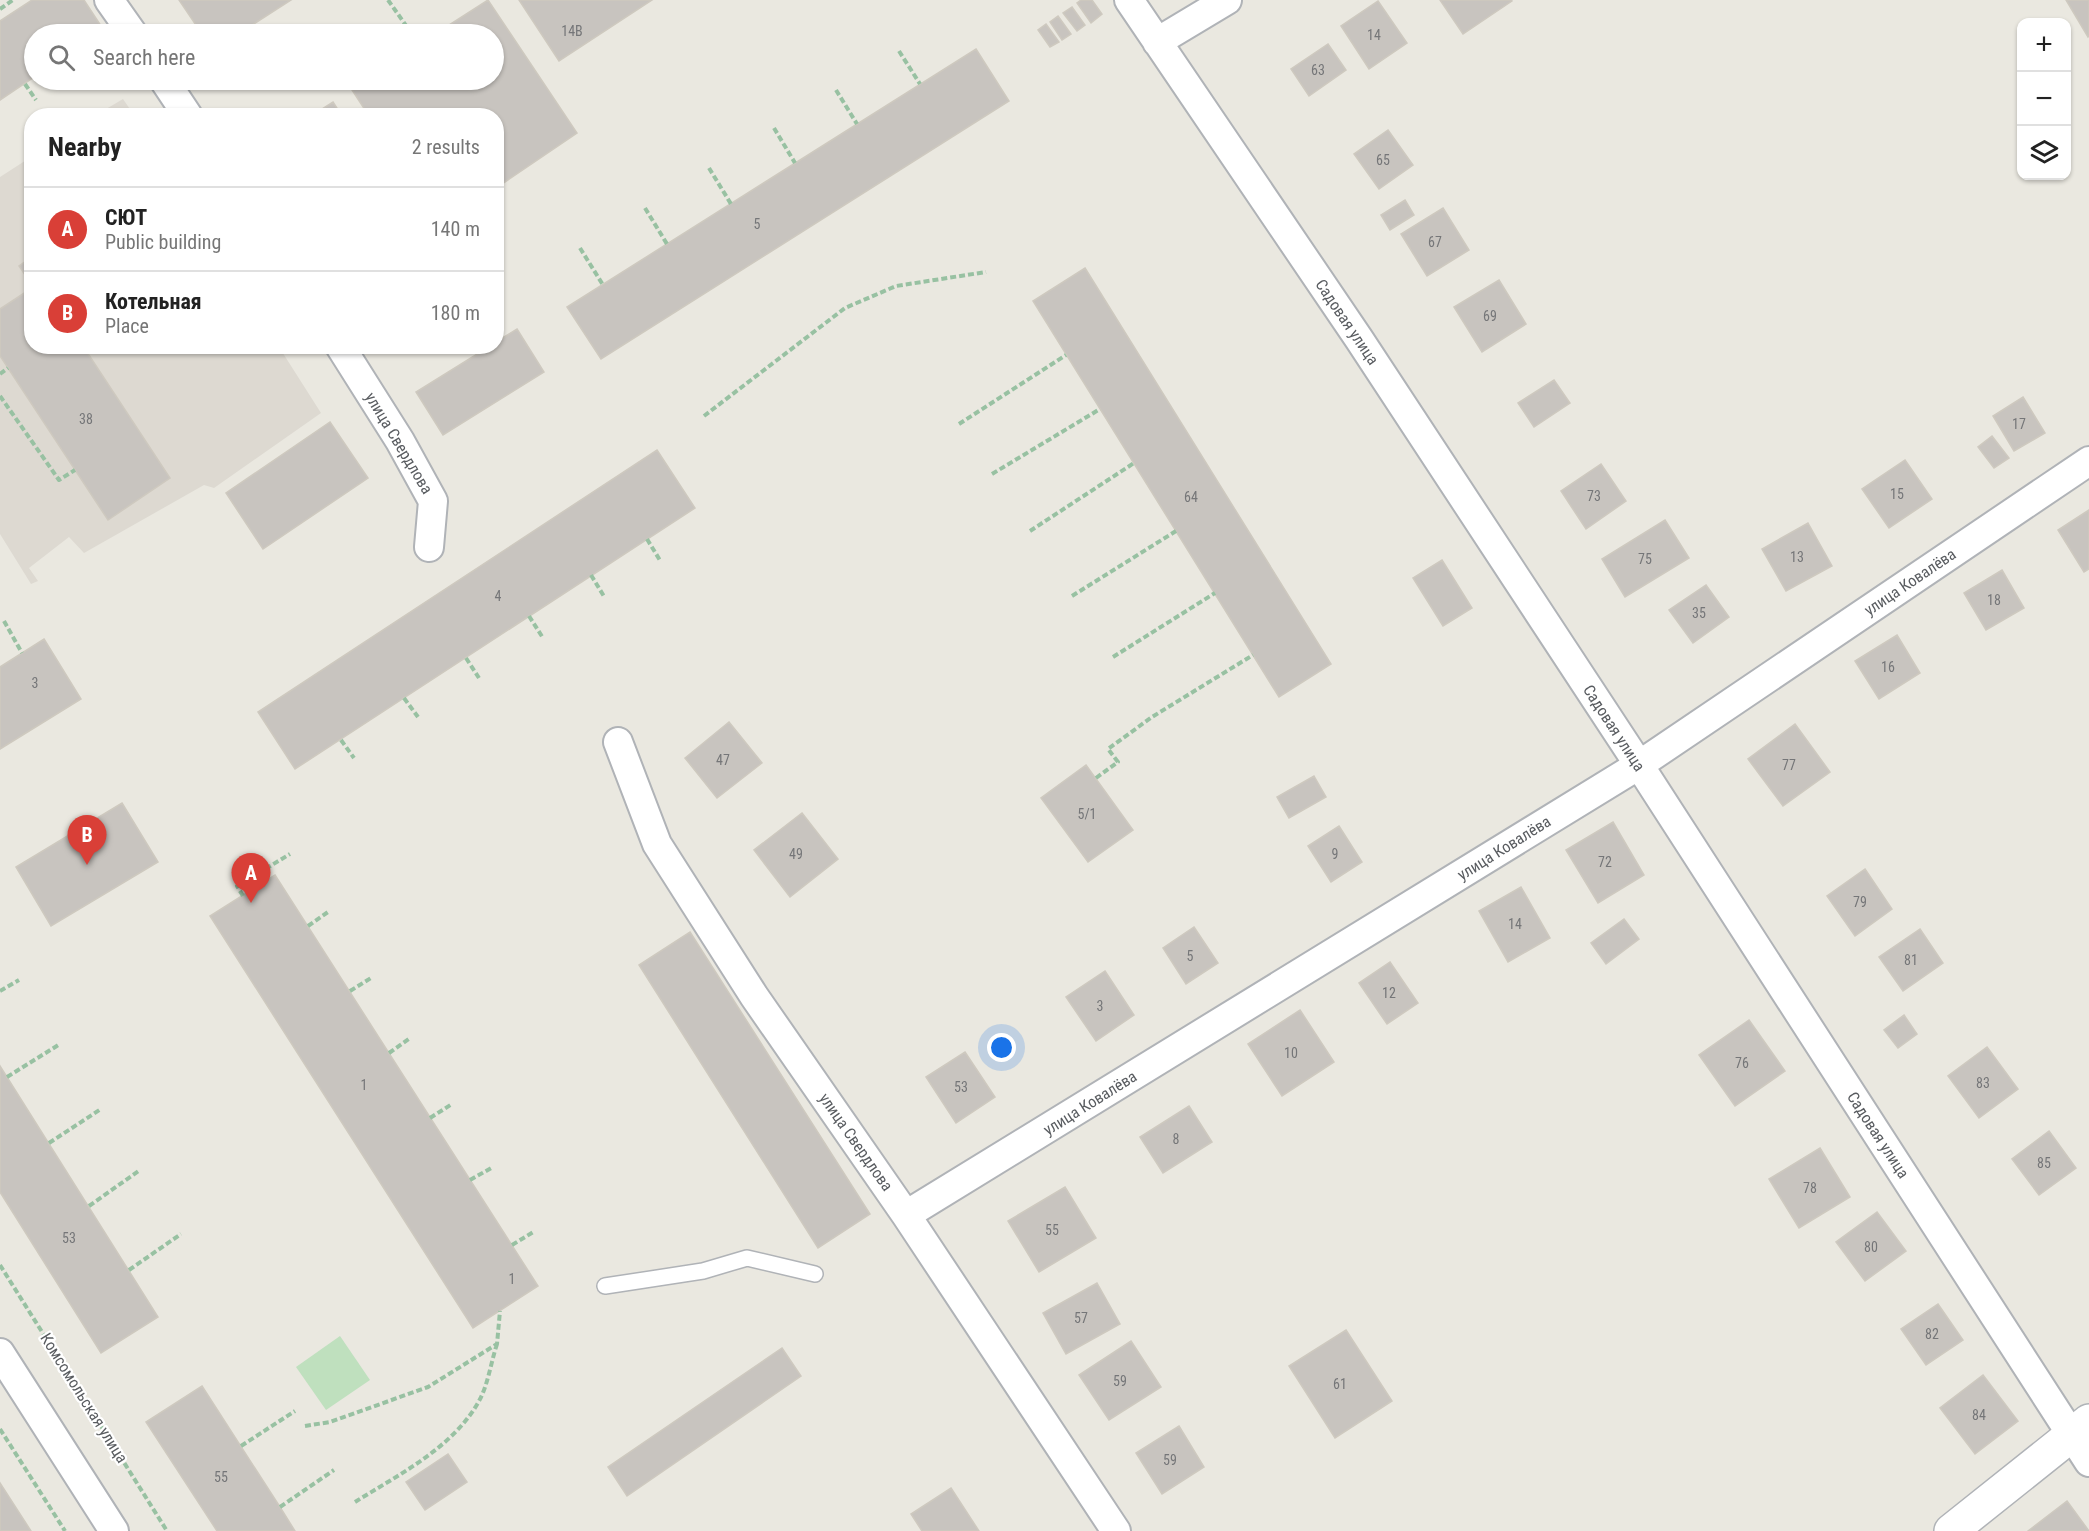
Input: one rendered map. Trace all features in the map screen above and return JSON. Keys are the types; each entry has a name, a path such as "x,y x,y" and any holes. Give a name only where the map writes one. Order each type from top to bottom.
{"street":[{"path":"109,0 126,24"},
{"name":"Садовая улица","path":"1129,0 1359,339 2083,1440"},
{"path":"1157,42 1227,0"},
{"path":"171,90 183,108"},
{"name":"улица Свердлова","path":"345,354 400,441 433,501 429,547"},
{"name":"улица Ковалёва","path":"906,1215 1639,765 2089,461"},
{"name":"улица Свердлова","path":"618,742 657,844 754,996 906,1215 1116,1531"},
{"path":"0,1353 114,1531"},
{"path":"1951,1531 2083,1440"}],"lane":[{"path":"605,1286 703,1271 747,1258 816,1274"}],"path":[{"path":"0,9 14,0"},
{"path":"388,0 405,24"},
{"path":"899,51 920,84"},
{"path":"29,90 36,100"},
{"path":"836,90 857,124"},
{"path":"774,128 795,163"},
{"path":"709,168 731,204"},
{"path":"645,208 667,244"},
{"path":"580,248 603,285"},
{"path":"704,416 845,308 896,286 986,272"},
{"path":"959,424 1066,355"},
{"path":"0,374 8,368"},
{"path":"0,396 59,480 75,470"},
{"path":"992,474 1100,409"},
{"path":"1030,531 1134,463"},
{"path":"1072,596 1176,531"},
{"path":"647,539 661,562"},
{"path":"591,575 605,598"},
{"path":"1113,657 1215,593"},
{"path":"529,616 543,638"},
{"path":"4,621 21,653"},
{"path":"1096,778 1118,762 1108,748 1152,717 1253,655"},
{"path":"466,658 479,678"},
{"path":"404,698 418,717"},
{"path":"341,740 354,758"},
{"path":"243,896 237,886 290,854"},
{"path":"308,926 328,912"},
{"path":"350,991 371,978"},
{"path":"0,991 19,980"},
{"path":"388,1053 410,1038"},
{"path":"7,1077 60,1044"},
{"path":"430,1118 452,1104"},
{"path":"49,1143 101,1109"},
{"path":"470,1180 493,1167"},
{"path":"89,1206 140,1170"},
{"path":"512,1245 535,1231"},
{"path":"129,1270 181,1234"},
{"name":"Комсомольская улица","path":"0,1265 167,1531"},
{"path":"355,1502 416,1463 455,1432 479,1401 497,1344 500,1311"},
{"path":"305,1426 330,1422 428,1386 497,1344"},
{"path":"241,1446 295,1411"},
{"path":"0,1429 65,1531"},
{"path":"280,1507 334,1470"}],"shaded area":[{"path":"123,99 129,108 108,108"},
{"path":"24,162 24,354 283,354 321,413 214,488 204,485 84,553 69,537 29,568 38,581 31,584 0,534 0,177"}],"green space":[{"path":"340,1336 370,1380 326,1410 296,1367"}],"building":[{"path":"32,0 84,0 100,24 24,24 24,84 0,100 0,21"},
{"path":"179,0 291,0 254,24 195,24"},
{"path":"488,0 577,133 504,183 504,108 364,108 352,90 504,90 504,24 451,24"},
{"path":"519,0 652,0 559,61"},
{"path":"1081,0 1092,0 1102,14 1091,23 1077,3"},
{"path":"1440,0 1511,0 1512,1 1463,34"},
{"path":"2066,0 2089,0 2088,37"},
{"path":"1378,1 1407,43 1369,69 1341,26"},
{"path":"1072,7 1085,25 1077,31 1063,13"},
{"path":"1058,16 1071,34 1062,40 1050,22"},
{"path":"1046,24 1059,42 1050,47 1038,30"},
{"path":"1328,44 1346,70 1309,96 1291,69"},
{"path":"976,49 1009,101 601,359 567,307"},
{"path":"333,102 337,108 324,108"},
{"path":"1388,130 1413,165 1379,189 1354,154"},
{"path":"1405,200 1414,215 1390,230 1381,215"},
{"path":"1443,208 1469,250 1427,276 1401,234"},
{"path":"24,263 24,273 19,266"},
{"path":"1085,268 1331,664 1279,697 1033,301"},
{"path":"1499,280 1526,324 1482,352 1454,307"},
{"path":"24,293 24,354 88,354 170,478 108,520 0,356 0,309"},
{"path":"517,329 544,372 443,435 416,392 477,354 504,354 504,337"},
{"path":"1554,380 1570,403 1534,427 1518,403"},
{"path":"2023,397 2045,433 2014,451 1993,416"},
{"path":"330,422 368,478 263,549 226,493"},
{"path":"1992,436 2009,458 1994,468 1978,447"},
{"path":"657,450 695,508 295,769 258,712"},
{"path":"1905,460 1932,499 1889,528 1862,489"},
{"path":"1601,464 1626,501 1586,529 1561,491"},
{"path":"2089,510 2089,569 2084,572 2058,530"},
{"path":"1665,520 1689,558 1625,597 1602,559"},
{"path":"1808,523 1832,566 1786,591 1762,549"},
{"path":"1442,560 1472,608 1443,626 1413,578"},
{"path":"2002,570 2024,608 1986,630 1964,593"},
{"path":"1706,585 1729,617 1693,643 1669,610"},
{"path":"1897,635 1920,673 1879,699 1855,661"},
{"path":"44,639 81,699 0,749 0,667"},
{"path":"729,722 762,763 717,798 685,758"},
{"path":"1795,724 1830,772 1783,806 1748,759"},
{"path":"1086,765 1133,830 1088,862 1041,798"},
{"path":"1314,776 1326,797 1289,818 1277,797"},
{"path":"122,803 158,862 51,926 16,867"},
{"path":"802,813 838,859 790,897 754,850"},
{"path":"1613,822 1644,875 1598,903 1566,850"},
{"path":"1339,826 1362,862 1331,882 1308,846"},
{"path":"1865,869 1892,909 1855,936 1827,896"},
{"path":"275,875 538,1286 473,1328 210,916"},
{"path":"1521,887 1550,938 1508,962 1479,911"},
{"path":"1624,919 1639,939 1606,964 1591,943"},
{"path":"1194,927 1218,963 1186,984 1163,948"},
{"path":"1920,929 1943,963 1903,991 1879,957"},
{"path":"690,932 870,1214 818,1248 639,965"},
{"path":"1390,962 1418,1003 1387,1024 1359,983"},
{"path":"1105,971 1134,1015 1096,1041 1066,997"},
{"path":"1300,1010 1334,1062 1282,1096 1248,1044"},
{"path":"1904,1015 1917,1034 1898,1048 1884,1030"},
{"path":"1749,1020 1785,1071 1735,1106 1699,1055"},
{"path":"1987,1047 2018,1089 1979,1118 1948,1076"},
{"path":"965,1052 995,1097 956,1123 926,1077"},
{"path":"0,1066 158,1317 101,1353 0,1192"},
{"path":"1189,1106 1212,1142 1163,1173 1140,1137"},
{"path":"2049,1131 2076,1168 2039,1195 2012,1159"},
{"path":"1820,1148 1850,1197 1799,1228 1769,1179"},
{"path":"1065,1187 1096,1238 1039,1272 1008,1221"},
{"path":"1877,1212 1906,1251 1865,1281 1836,1242"},
{"path":"1097,1283 1120,1324 1066,1354 1043,1313"},
{"path":"1938,1304 1963,1340 1926,1365 1901,1329"},
{"path":"1346,1330 1392,1401 1335,1438 1289,1366"},
{"path":"1131,1341 1161,1387 1109,1420 1079,1375"},
{"path":"782,1348 801,1376 627,1496 608,1467"},
{"path":"1983,1375 2018,1421 1975,1454 1940,1408"},
{"path":"202,1386 295,1531 217,1531 146,1422"},
{"path":"1179,1426 1204,1467 1162,1494 1136,1453"},
{"path":"448,1454 467,1482 425,1510 406,1482"},
{"path":"0,1483 31,1531 0,1531"},
{"path":"951,1488 979,1531 922,1531 911,1514"},
{"path":"2067,1501 2089,1531 2028,1531"}],"place":[{"name":"Котельная","path":"87,865"},
{"name":"СЮТ","path":"251,903"}]}
